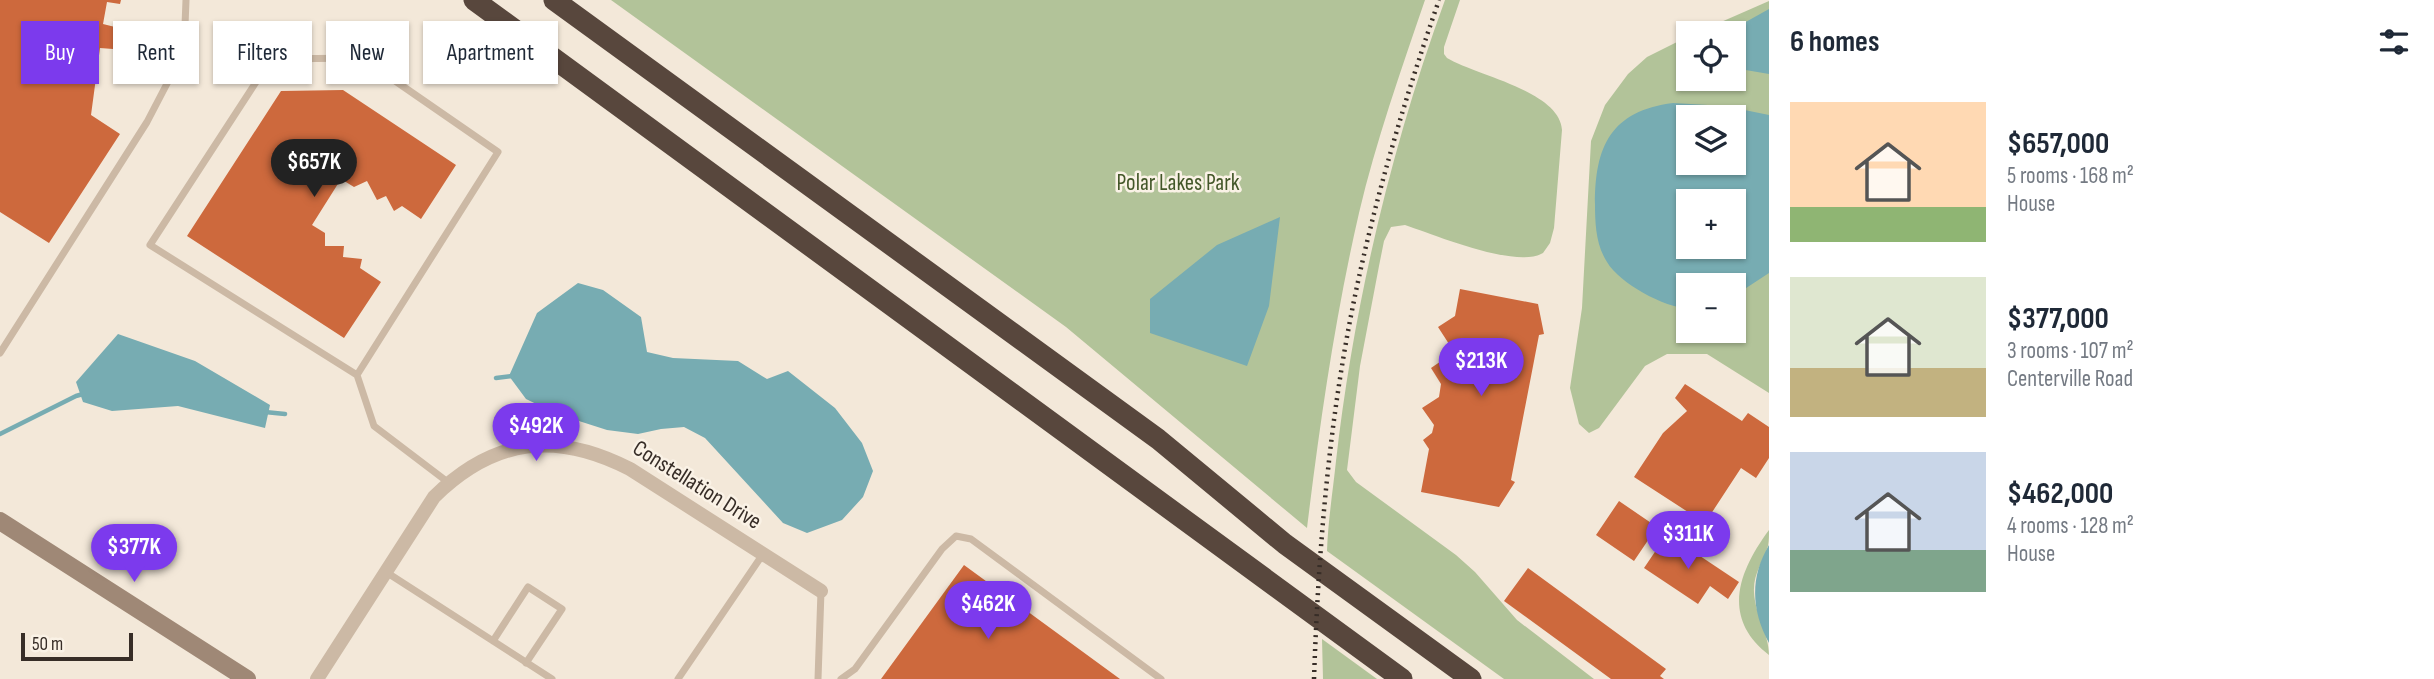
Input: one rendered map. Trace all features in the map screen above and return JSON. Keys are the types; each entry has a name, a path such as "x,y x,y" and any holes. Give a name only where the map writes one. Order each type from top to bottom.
{"highway":[{"path":"474,0 1402,679"},
{"path":"554,0 1158,439 1285,544 1471,679"}],"main road":[{"path":"0,521 247,679"}],"street":[{"name":"Constellation Drive","path":"317,679 434,497 470,467 511,449 558,445 604,455 630,468 821,591"}],"lane":[{"path":"0,353 147,122 184,51 186,0"},
{"path":"357,375 498,152 362,58 271,58 150,245 357,375 374,426 449,483"},
{"path":"841,679 855,669 942,549 957,536 971,539 1161,679"},
{"path":"678,679 763,554"},
{"path":"386,572 552,679"},
{"path":"493,641 528,587 562,609 527,663"},
{"path":"818,679 821,591"}],"green space":[{"name":"Polar Lakes Park","path":"611,0 1425,0 1381,132 1359,213 1329,370 1307,528 1066,327"},
{"path":"1445,0 1460,0 1444,47 1447,58 1532,95 1558,116 1562,130 1554,228 1550,243 1543,253 1531,257 1514,257 1475,249 1405,225 1391,227 1384,241 1360,366 1347,470 1356,482 1456,555 1475,572 1517,620 1594,679 1504,679 1327,551 1344,402 1364,285 1408,112"},
{"path":"1769,1 1769,393 1707,354 1667,354 1645,366 1599,428 1589,433 1579,424 1570,388 1582,308 1591,141 1605,105 1628,74 1647,57 1676,42 1676,91 1746,91 1746,21 1723,21"},
{"path":"1769,530 1768,546 1757,574 1754,592 1769,655 1754,641 1744,626 1739,594 1749,562"},
{"path":"1322,639 1377,679 1323,679"}],"water":[{"path":"1769,9 1769,74 1746,70 1746,22"},
{"path":"1673,103 1708,105 1676,105 1676,175 1746,175 1746,110 1769,115 1769,273 1746,288 1746,273 1676,273 1676,306 1644,293 1613,270 1600,249 1597,234 1595,204 1598,165 1611,135 1621,123 1635,114"},
{"path":"1280,217 1269,306 1247,366 1150,333 1150,299 1217,245"},
{"path":"578,283 603,290 641,317 647,352 673,358 738,361 767,379 788,371 835,408 862,443 873,471 863,497 842,520 807,533 783,523 705,438 684,427 638,434 607,430 557,414 526,399 509,376 537,313"},
{"path":"118,334 195,361 270,405 265,428 178,406 112,411 83,402 76,382"},
{"path":"1769,545 1769,643 1759,618 1755,594 1758,569"}],"building":[{"path":"0,0 121,0 120,4 107,2 103,24 113,26 113,49 100,48 99,55 99,21 21,21 21,84 95,84 91,115 120,134 49,243 0,212"},
{"path":"343,90 456,165 421,219 402,206 394,211 386,196 377,200 367,181 354,187 341,179 312,225 325,233 325,246 344,246 343,257 362,259 360,268 381,282 344,338 187,236 281,91"},
{"path":"1460,289 1538,304 1544,334 1539,335 1511,480 1515,482 1499,507 1421,492 1429,449 1423,440 1432,433 1434,425 1422,408 1439,397 1441,384 1431,368 1447,357 1449,344 1438,327 1455,316"},
{"path":"1685,384 1742,421 1748,413 1769,427 1769,458 1756,478 1741,468 1705,523 1634,477 1663,433 1687,411 1675,398"},
{"path":"1619,501 1657,527 1634,561 1596,535"},
{"path":"1667,534 1739,582 1728,599 1710,586 1698,604 1644,568"},
{"path":"964,565 1120,679 881,679"},
{"path":"1528,568 1666,669 1660,676 1664,679 1611,679 1504,601"}],"waterway":[{"path":"496,378 512,376"},
{"path":"0,434 83,394"},
{"path":"265,412 285,414"}],"railway":[{"path":"1314,679 1325,502 1349,326 1388,162 1439,0"}]}
